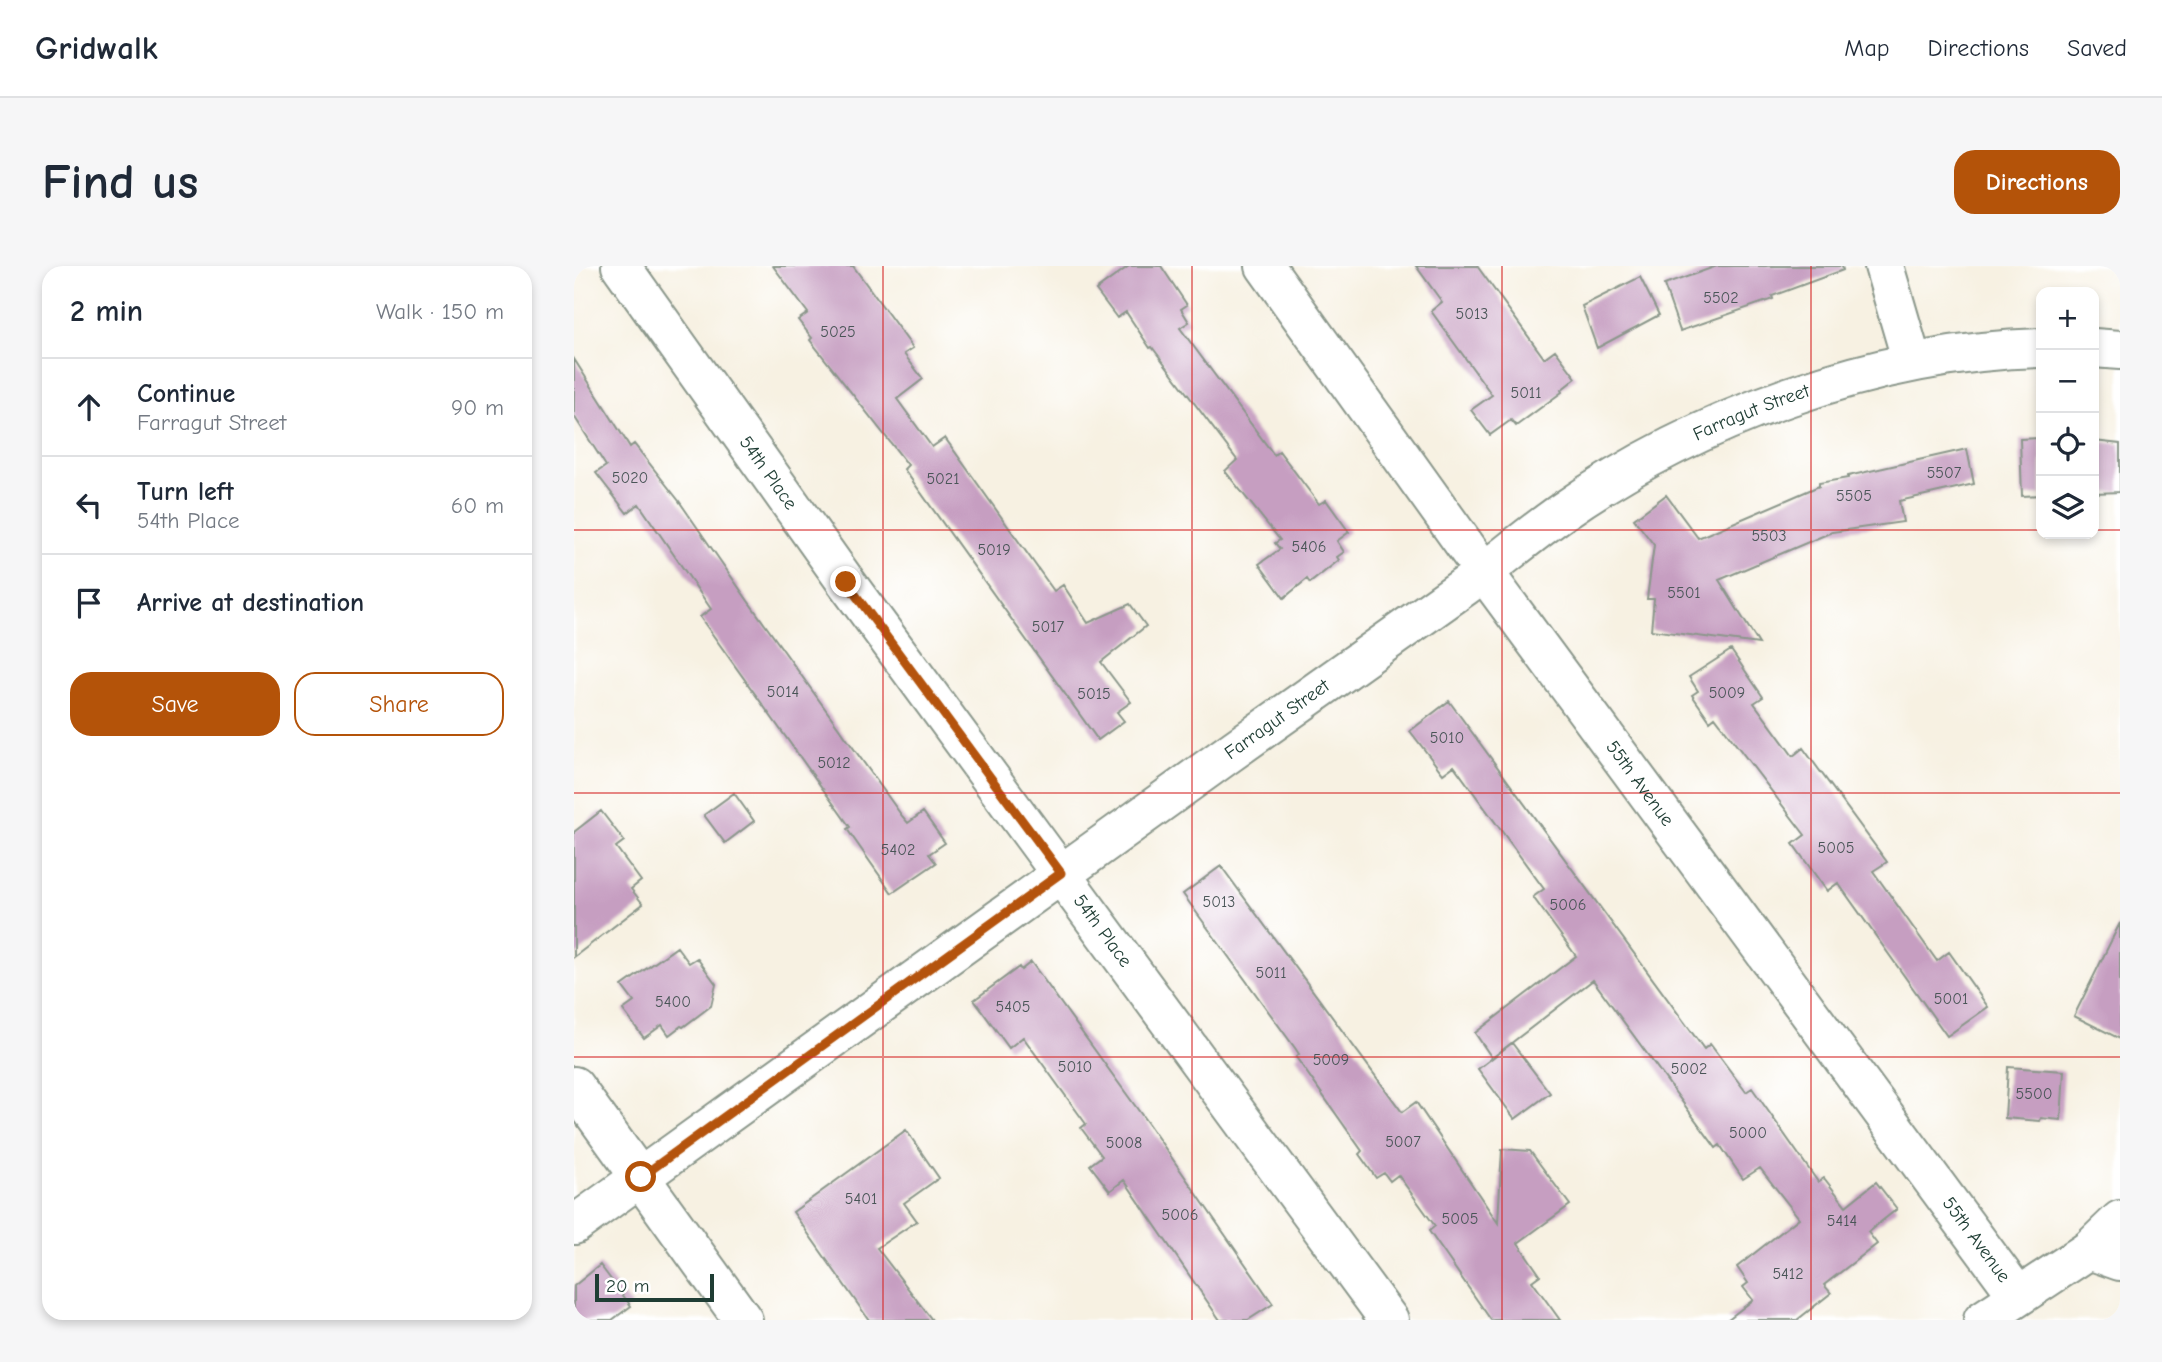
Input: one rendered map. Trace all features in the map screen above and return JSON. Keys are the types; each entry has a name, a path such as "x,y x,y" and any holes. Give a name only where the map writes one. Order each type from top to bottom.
{"street":[{"name":"54th Place","path":"621,266 846,582 1389,1320"},
{"name":"55th Avenue","path":"1265,266 1483,572 2018,1296"},
{"path":"1884,266 1912,362"},
{"path":"2099,348 2120,350"},
{"name":"Farragut Street","path":"574,1225 1483,572 1562,512 1643,461 1710,428 1793,396 1912,362 2036,349"},
{"path":"574,1086 743,1320"},
{"path":"1983,1320 2018,1296 2104,1255 2120,1220"}],"building":[{"path":"773,266 853,266 913,348 904,354 923,379 897,399 932,447 945,438 1054,591 1063,585 1088,623 1130,604 1146,626 1101,662 1131,702 1117,712 1124,721 1098,740 904,469 908,465 810,340 812,338 798,320 808,313"},
{"path":"1129,266 1161,266 1187,305 1181,309 1189,322 1180,328 1274,455 1279,451 1319,504 1326,500 1349,532 1337,541 1344,552 1337,557 1339,560 1310,583 1307,579 1284,598 1259,564 1280,549 1275,543 1280,540 1225,471 1237,460 1152,347 1150,348 1126,312 1117,318 1096,290"},
{"path":"1416,266 1477,266 1544,358 1555,350 1576,378 1561,390 1562,392 1516,426 1511,420 1490,435 1471,410 1492,395 1431,311 1442,302"},
{"path":"1717,266 1842,266 1843,270 1772,296 1773,299 1680,331 1664,285"},
{"path":"1640,277 1659,315 1597,348 1582,306"},
{"path":"574,359 630,447 634,444 679,501 902,816 908,823 923,812 945,843 929,854 936,863 892,893 847,829 850,827 700,617 711,609 639,504 627,513 596,473 606,466 574,416"},
{"path":"2036,438 2036,495 2022,496 2020,439"},
{"path":"2099,442 2120,444 2120,492 2099,493"},
{"path":"1967,449 1974,484 1899,501 1903,522 1832,532 1719,580 1759,644 1651,630 1654,599 1647,599 1654,545 1634,519 1666,495 1698,538 1819,486 1819,483"},
{"path":"1731,650 1763,697 1754,703 1793,756 1803,748 1887,862 1873,871 1937,961 1949,952 1988,1007 1947,1036 1838,883 1827,891 1793,844 1805,835 1715,717 1710,721 1692,695 1698,691 1689,677"},
{"path":"1449,701 1704,1049 1710,1044 1746,1092 1752,1088 1818,1182 1824,1178 1846,1206 1876,1182 1897,1209 1868,1232 1877,1244 1824,1285 1831,1293 1797,1320 1727,1320 1753,1300 1743,1287 1748,1283 1737,1267 1799,1218 1760,1168 1743,1179 1720,1145 1716,1148 1593,980 1492,1058 1475,1033 1576,956 1533,897 1544,889 1454,766 1443,774 1410,731"},
{"path":"734,793 754,821 725,843 704,815"},
{"path":"601,811 624,841 616,847 641,881 631,889 643,904 574,957 574,832"},
{"path":"1221,866 1402,1112 1416,1102 1498,1223 1502,1149 1530,1151 1570,1205 1518,1243 1540,1275 1532,1281 1560,1320 1491,1320 1429,1231 1435,1226 1398,1175 1390,1181 1384,1173 1376,1178 1359,1154 1362,1151 1296,1057 1299,1054 1295,1048 1183,894"},
{"path":"2120,923 2120,1039 2074,1016"},
{"path":"677,947 689,963 697,958 716,984 711,1006 669,1035 662,1025 644,1038 623,1010 634,1002 622,986"},
{"path":"1031,962 1149,1125 1273,1304 1248,1320 1220,1320 1124,1180 1110,1191 1090,1165 1102,1156 1081,1128 1086,1124 1023,1037 1009,1048 974,1000 1019,967 1021,970"},
{"path":"1512,1043 1550,1093 1515,1119 1478,1069"},
{"path":"2008,1067 2064,1071 2061,1120 2005,1118"},
{"path":"906,1130 939,1178 904,1203 917,1221 877,1248 932,1320 869,1320 793,1212"},
{"path":"600,1265 631,1306 612,1320 574,1320 574,1286"}],"route":[{"path":"641,1177 1061,873 846,582"}]}
